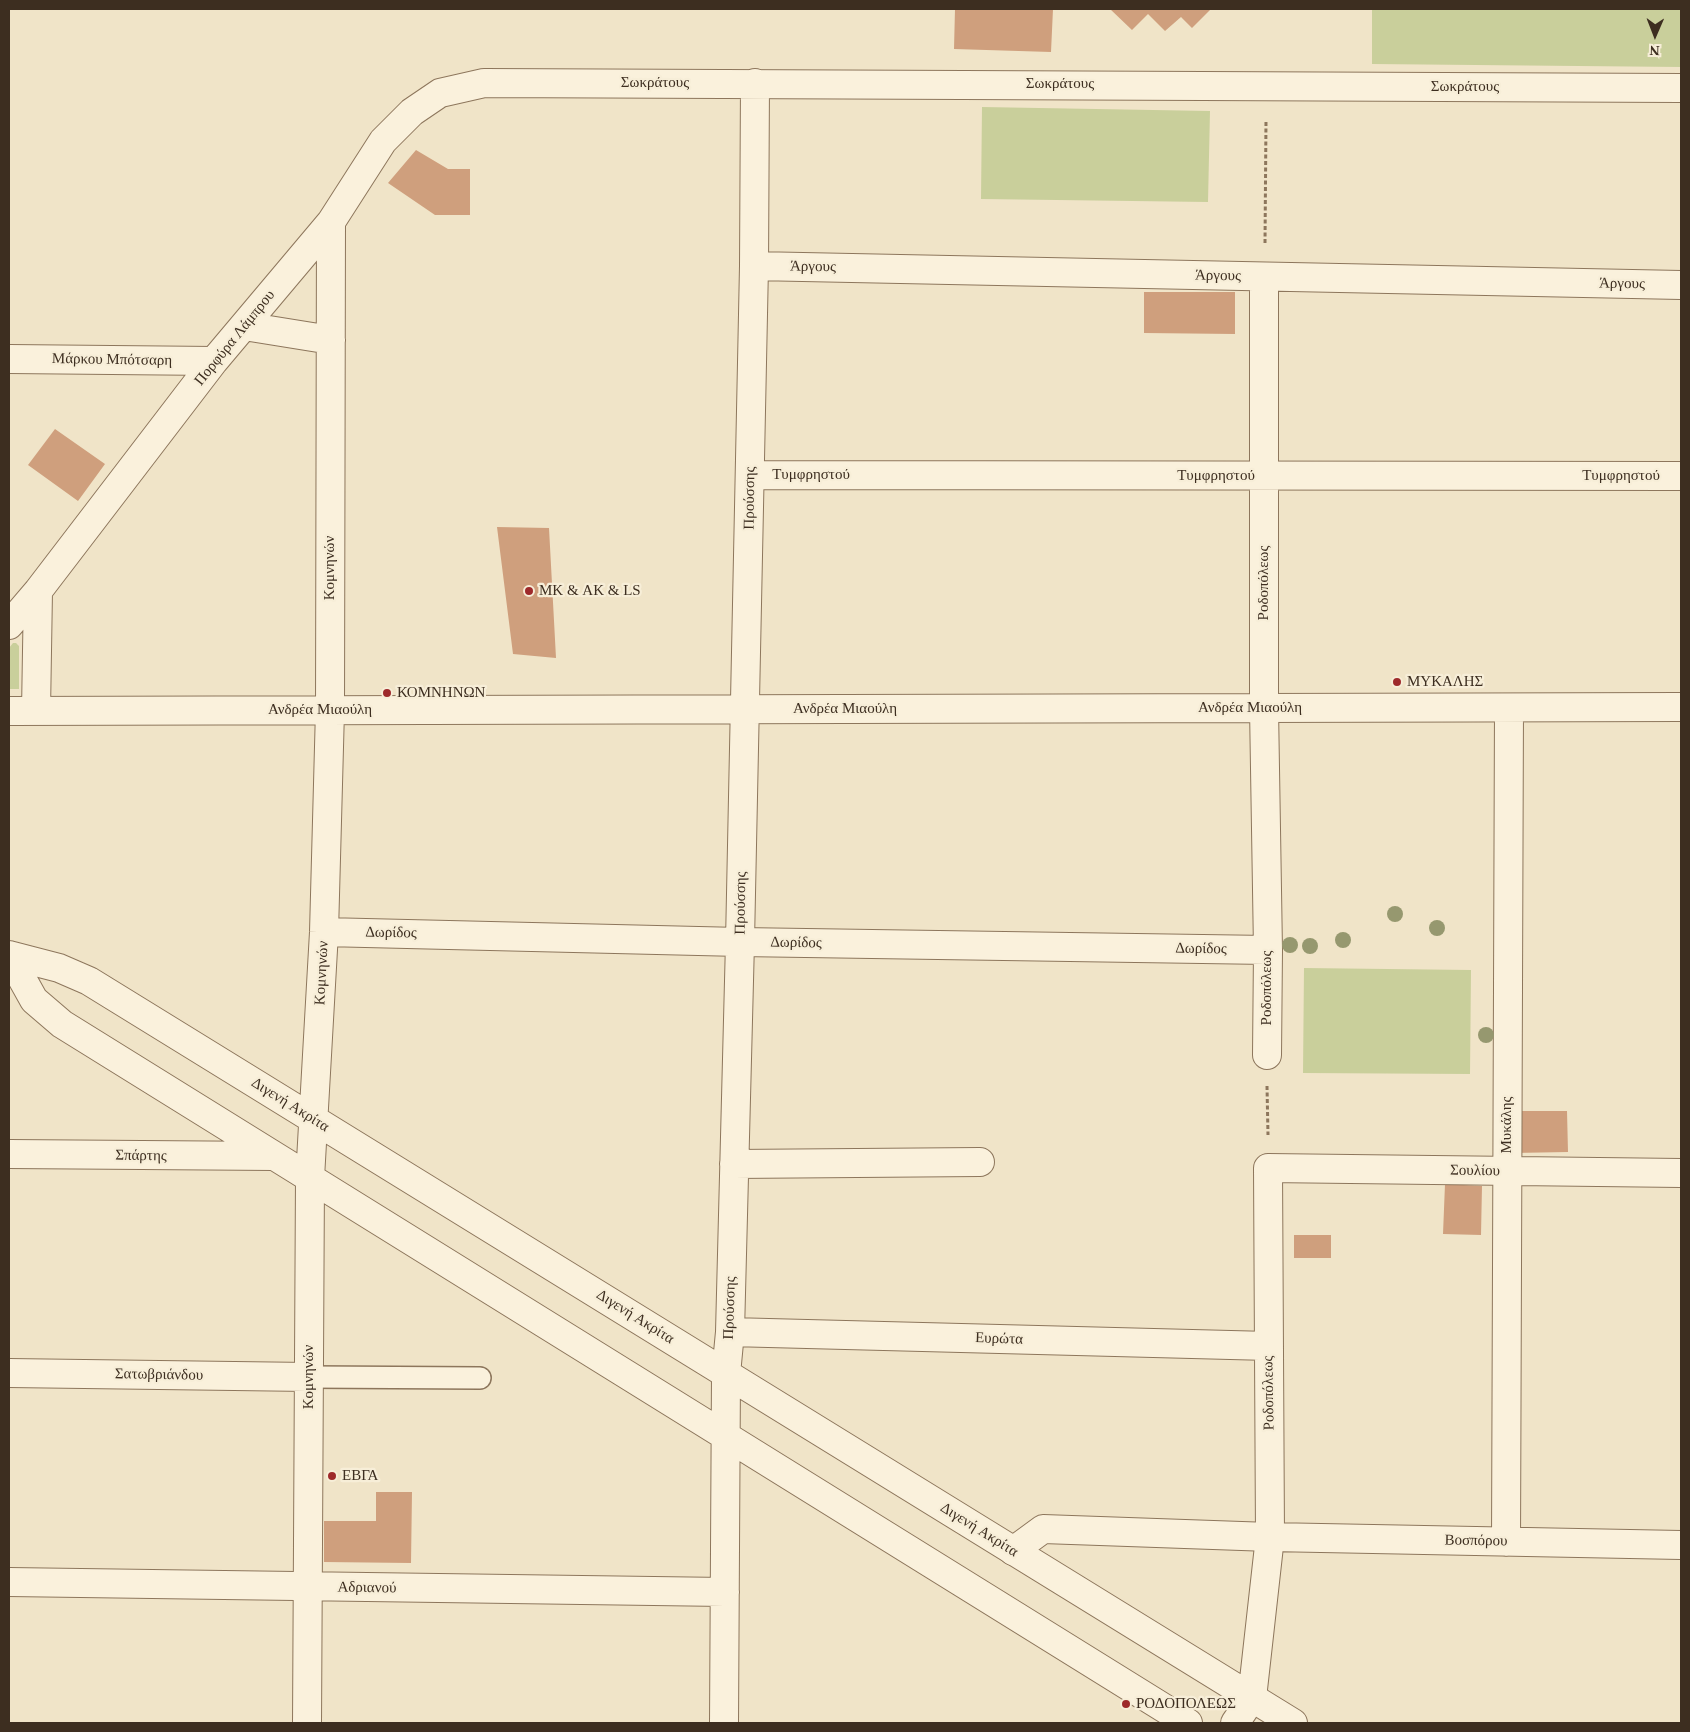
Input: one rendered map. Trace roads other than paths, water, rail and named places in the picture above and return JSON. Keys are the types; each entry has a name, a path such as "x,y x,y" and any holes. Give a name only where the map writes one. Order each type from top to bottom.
{"street":[{"name":"Σωκράτους","path":"440,93 484,83 1681,88"},
{"name":"Προύσσης","path":"724,1723 726,1374 730,1332 740,942 754,266 755,83"},
{"name":"Πορφύρα Λάμπρου","path":"9,625 38,591 214,361 331,222 383,141 412,112 440,93"},
{"name":"Κομνηνών","path":"307,1723 310,1178 324,932 330,710 331,222"},
{"name":"Άργους","path":"754,266 1681,285"},
{"name":"Ροδοπόλεως","path":"1264,276 1264,708 1268,950 1267,1055"},
{"path":"244,326 331,340"},
{"name":"Μάρκου Μπότσαρη","path":"9,359 214,361"},
{"name":"Τυμφρηστού","path":"750,475 1681,476"},
{"path":"36,711 38,591"},
{"name":"Ανδρέα Μιαούλη","path":"9,711 1681,707"},
{"name":"Μυκάλης","path":"1506,1542 1508,708"},
{"name":"Δωρίδος","path":"324,932 740,942 1268,950"},
{"name":"Διγενή Ακρίτα","path":"9,955 58,968 89,981 1293,1723"},
{"name":"Διγενή Ακρίτα","path":"9,955 34,1000 62,1024 1188,1723"},
{"name":"Σπάρτης","path":"9,1154 274,1156"},
{"path":"734,1164 980,1162"},
{"name":"Ροδοπόλεως","path":"1252,1698 1270,1537 1268,1168"},
{"name":"Σουλίου","path":"1268,1168 1681,1173"},
{"name":"Ευρώτα","path":"730,1332 1269,1346"},
{"name":"Σατωβριάνδου","path":"9,1373 309,1377"},
{"name":"Βοσπόρου","path":"1013,1551 1043,1529 1270,1537 1681,1545"},
{"name":"Αδριανού","path":"9,1582 725,1592"},
{"path":"1235,1723 1252,1698"}],"lane":[{"path":"309,1377 480,1378"}],"place":[{"name":"MK & AK & LS","path":"529,591"},
{"name":"ΜΥΚΑΛΗΣ","path":"1397,682"},
{"name":"ΚΟΜΝΗΝΩΝ","path":"387,693"},
{"name":"ΕΒΓΑ","path":"332,1476"},
{"name":"ΡΟΔΟΠΟΛΕΩΣ","path":"1126,1704"}]}
